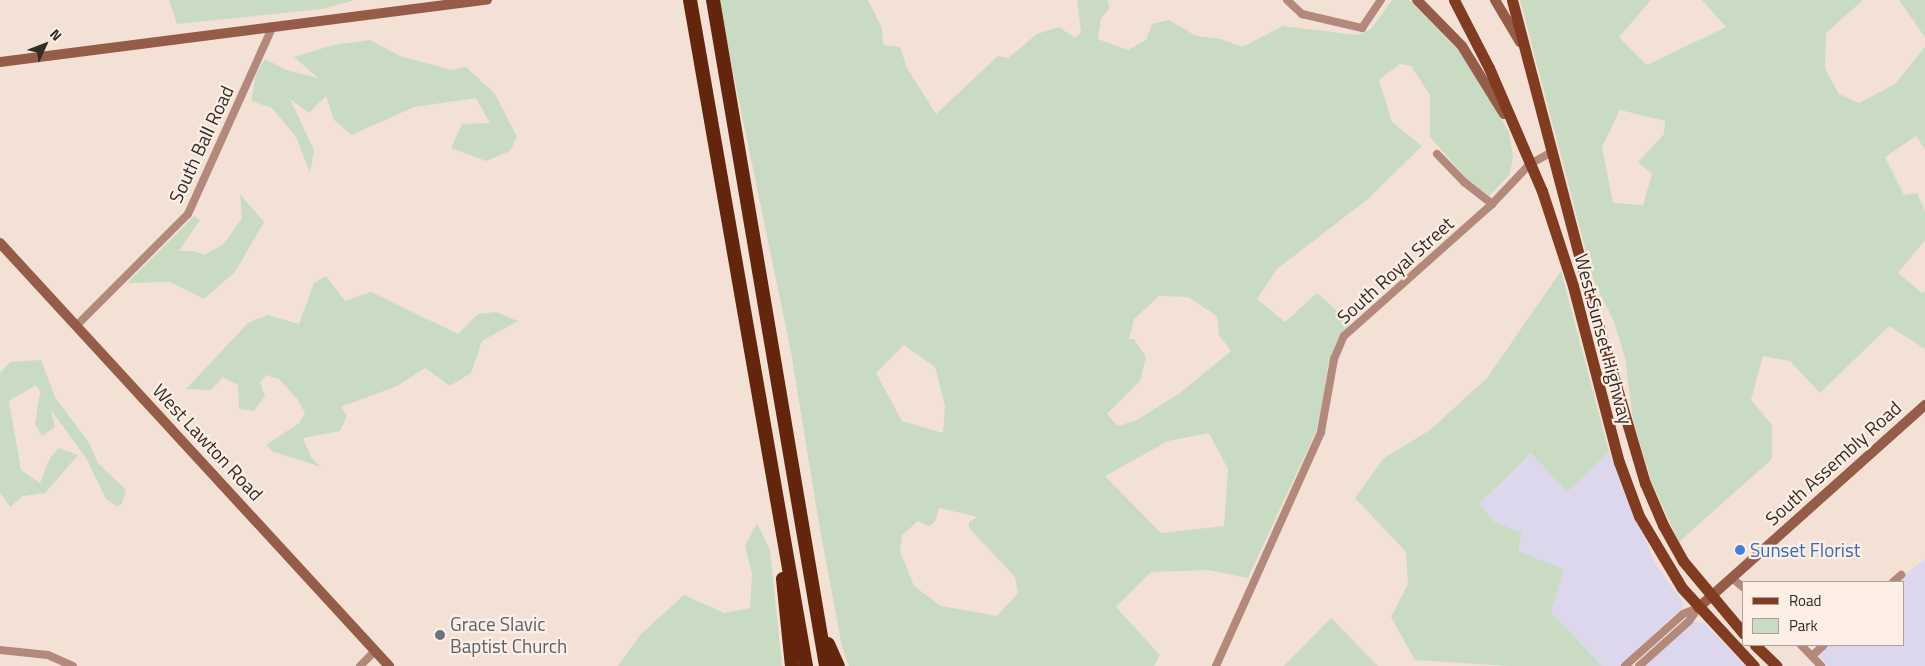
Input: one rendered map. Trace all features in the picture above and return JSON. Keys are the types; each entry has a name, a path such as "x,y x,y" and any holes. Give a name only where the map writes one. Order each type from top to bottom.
{"highway":[{"path":"713,0 823,630 826,666"},
{"path":"690,1 806,666"},
{"path":"784,543 782,584 792,666"},
{"path":"823,630 838,666"}],"main road":[{"name":"West Sunset Highway","path":"1454,0 1489,68 1524,149 1558,236 1628,489 1650,538 1698,608 1754,666"},
{"name":"West Sunset Highway","path":"1512,0 1586,283 1645,483 1670,539 1711,597 1742,632"},
{"path":"1756,646 1777,666"}],"street":[{"path":"0,62 487,0"},
{"path":"1287,0 1302,14 1363,27 1381,0"},
{"path":"1417,0 1443,24 1477,66 1524,149"},
{"path":"1496,0 1527,54"},
{"name":"South Ball Road","path":"76,326 188,214 273,26"},
{"name":"South Royal Street","path":"1216,666 1321,432 1334,358 1341,342 1349,331 1492,204 1530,164 1553,151"},
{"path":"1437,154 1464,182 1492,204"},
{"name":"West Lawton Road","path":"0,243 390,666"},
{"name":"South Assembly Road","path":"1639,666 1689,621 1698,608 1733,579 1794,520 1925,405"},
{"path":"1894,581 1901,575"},
{"path":"1733,579 1742,586"},
{"name":"South Assembly Road","path":"1625,666 1683,614 1698,608"},
{"path":"1802,646 1821,666"},
{"path":"1812,656 1823,646"},
{"path":"0,650 48,655 73,666"},
{"path":"360,666 376,651"}],"shaded area":[{"path":"1609,452 1655,563 1682,601 1683,607 1620,666 1602,666 1551,612 1564,569 1518,551 1522,533 1495,522 1479,504 1531,453 1567,492"},
{"path":"1925,559 1925,666 1828,666 1819,656 1826,646 1905,646 1905,581 1897,581"},
{"path":"1695,621 1705,624 1746,666 1642,666"}],"green space":[{"path":"169,0 355,0 323,9 177,24"},
{"path":"718,0 868,0 882,28 883,45 900,47 907,68 936,114 998,56 1008,58 1037,34 1059,27 1075,38 1081,32 1077,0 1107,0 1110,8 1101,18 1098,39 1128,50 1146,40 1152,24 1169,20 1196,36 1221,39 1242,47 1283,26 1356,35 1370,30 1392,0 1409,0 1465,57 1509,132 1513,157 1510,174 1489,196 1467,179 1430,137 1430,95 1411,66 1400,64 1379,80 1392,122 1422,146 1368,199 1277,269 1257,299 1285,322 1317,293 1351,323 1336,342 1328,366 1319,425 1248,578 1208,570 1151,572 1116,607 1160,655 1154,666 849,666 842,647 818,518 791,352","holes":["1159,296 1188,297 1217,316 1219,335 1231,351 1180,393 1137,420 1118,426 1107,414 1140,381 1146,357 1134,339 1129,339 1134,319","904,345 935,367 945,405 943,433 902,421 876,373","1209,433 1228,469 1224,526 1161,533 1105,476 1168,441","939,508 978,517 969,522 969,528 1015,577 1018,593 997,616 941,606 914,586 900,551 902,535 918,521 929,526 935,522"]},
{"path":"1520,0 1651,0 1619,37 1647,65 1726,27 1702,0 1863,0 1826,33 1825,69 1839,94 1859,103 1895,84 1925,47 1925,149 1916,136 1885,157 1904,195 1917,193 1925,211 1925,240 1898,273 1922,293 1925,291 1925,349 1889,326 1820,393 1790,361 1763,356 1751,400 1772,425 1772,459 1679,542 1651,481 1633,420 1625,357 1613,319 1594,282","holes":["1620,110 1665,121 1664,134 1638,162 1652,174 1643,205 1613,203 1602,147"]},
{"path":"1899,0 1925,0 1925,37"},
{"path":"370,40 400,56 452,70 466,67 495,94 517,137 510,151 486,161 451,148 462,124 490,123 476,98 414,107 352,135 334,120 326,96 309,113 290,99 314,150 310,173 296,137 272,108 251,101 256,74 265,59 289,71 318,78 294,57 333,45"},
{"path":"240,194 264,222 235,272 204,299 170,282 127,283 194,216 200,220 179,251 193,251 204,255 224,244 242,218"},
{"path":"1561,271 1609,452 1567,492 1531,453 1479,504 1495,522 1522,533 1518,551 1564,569 1551,612 1602,666 1508,666 1415,660 1391,617 1408,584 1406,552 1355,498 1384,458 1430,430 1487,378"},
{"path":"326,276 345,301 371,292 458,334 478,314 496,312 518,321 482,341 471,373 450,386 425,368 397,386 341,407 347,416 340,431 303,438 311,457 321,467 274,452 266,445 299,423 305,413 298,400 279,379 267,375 260,382 265,396 254,411 239,409 238,385 223,377 211,390 186,389 248,323 268,315 299,324 314,283"},
{"path":"41,360 55,397 89,443 98,463 126,490 122,504 117,506 106,499 86,458 51,410 55,427 42,436 35,424 40,392 36,385 9,401 21,470 40,483 50,458 59,448 78,455 45,493 23,496 10,507 0,492 0,373 10,362"},
{"path":"757,523 770,550 782,666 618,666 641,634 684,595 724,613 750,608 752,574 745,546"},
{"path":"1331,618 1378,666 1284,666"}],"place":[{"name":"Sunset Florist","path":"1740,550"},
{"name":"Grace Slavic Baptist Church","path":"440,635"}]}
